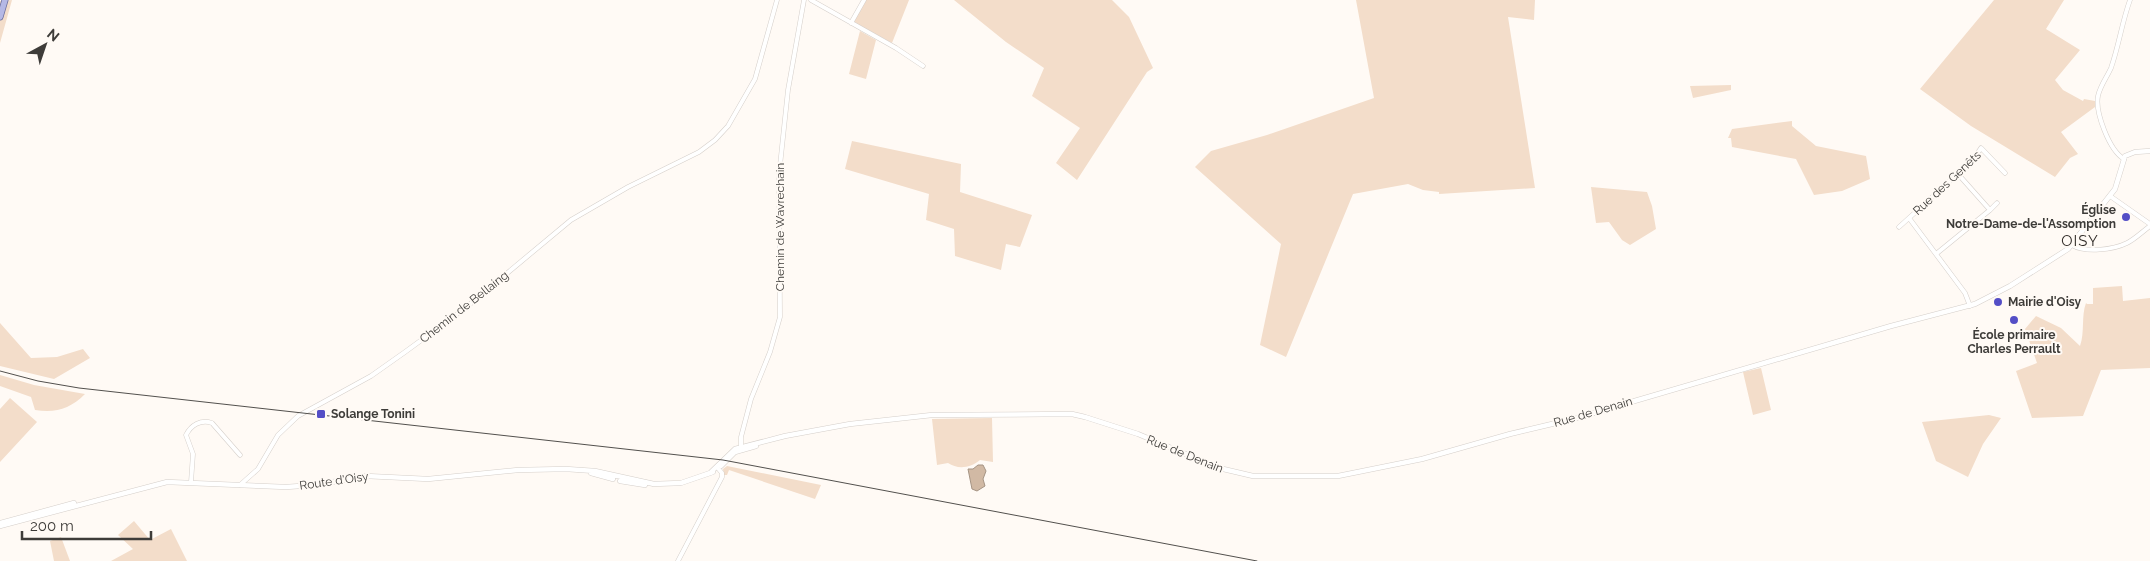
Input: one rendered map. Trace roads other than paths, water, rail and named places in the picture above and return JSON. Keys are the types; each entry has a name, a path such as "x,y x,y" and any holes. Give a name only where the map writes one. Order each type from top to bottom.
{"main road":[{"path":"0,16 5,0"}],"street":[{"name":"Chemin de Bellaing","path":"240,485 258,469 278,435 300,415 371,376 405,352 464,309 571,220 624,189 706,148 728,126 753,83 777,0"},
{"name":"Chemin de Wavrechain","path":"741,449 741,437 751,399 770,352 779,321 779,175 788,90 804,0"},
{"path":"813,0 923,66"},
{"path":"851,22 864,0"},
{"path":"2130,0 2110,71 2099,92 2098,102 2108,137 2116,153 2124,159 2128,154 2150,151"},
{"name":"Rue des Genêts","path":"1899,227 1975,158 1982,148 2005,173"},
{"name":"Rue de Denain","path":"767,441 868,421 932,415 1082,416 1138,434 1214,466 1248,475 1268,477 1342,476 1422,459 1510,434 1561,422 1885,327 1970,306 2010,286 2072,245 2110,196 2119,178 2124,159"},
{"path":"1958,174 1990,210"},
{"path":"2072,245 2083,250 2114,247 2129,242 2150,225 2110,196"},
{"path":"1936,254 1997,203"},
{"name":"Rue des Genêts","path":"1909,218 1965,293 1970,306"},
{"path":"191,482 193,454 186,434 196,424 206,421 214,424 240,454"},
{"name":"Route d'Oisy","path":"0,524 65,505 95,500 163,483 191,482 298,486 375,475 428,479 524,470 574,469 628,482 654,484 681,483 711,472 741,449 767,441"},
{"path":"678,561 723,475 718,468"}],"tram line":[{"path":"0,371 38,381 79,388 723,460 1257,561"}],"place":[{"name":"Église Notre-Dame-de-l'Assomption","path":"2126,217"},
{"name":"Mairie d'Oisy","path":"1998,302"},
{"name":"École primaire Charles Perrault","path":"2014,320"},
{"name":"Solange Tonini","path":"321,414"}],"district":[{"name":"OISY","path":"2080,241"}]}
